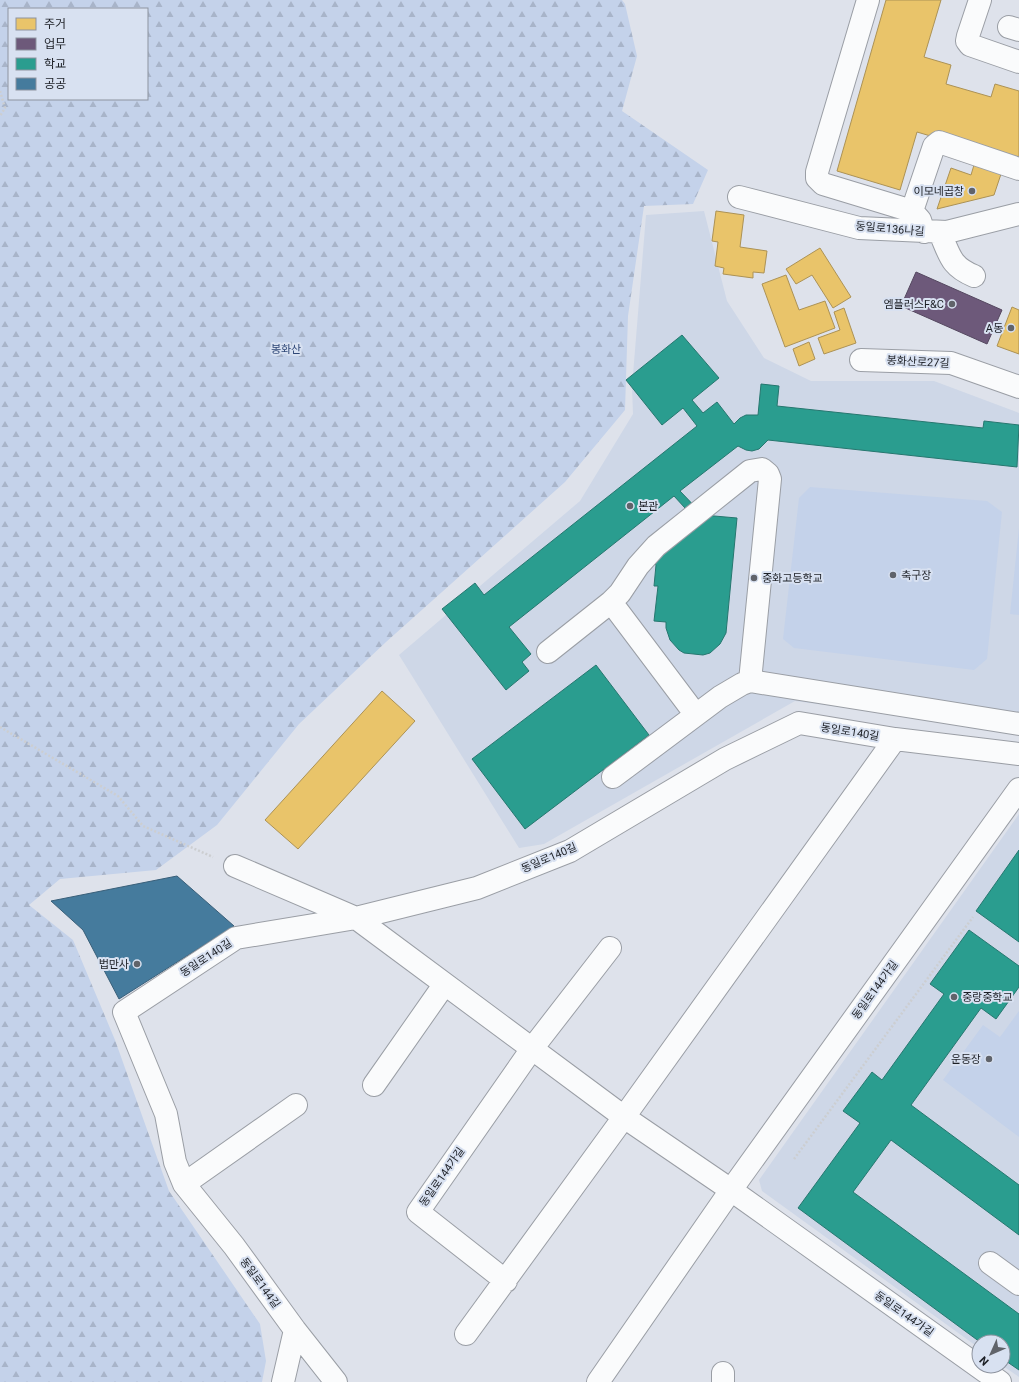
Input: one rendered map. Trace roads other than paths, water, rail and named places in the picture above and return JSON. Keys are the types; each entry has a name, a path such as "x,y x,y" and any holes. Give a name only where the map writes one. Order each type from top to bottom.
{"street":[{"path":"868,0 816,172 817,178 823,184 912,211 932,232 952,262 960,270 974,276"},
{"path":"980,0 967,40 970,45 1019,62"},
{"path":"912,211 934,146 939,142 1019,169"},
{"name":"동일로136나길","path":"739,196 859,228 932,232 1019,214"},
{"name":"봉화산로27길","path":"861,360 951,363 1019,387"},
{"path":"548,652 611,602 656,546 750,470 765,470 770,479 750,681"},
{"path":"611,602 696,715"},
{"path":"613,777 696,715 732,690 750,681 1019,724"},
{"name":"동일로140길","path":"124,1012 236,938 356,918 477,888 570,851 725,759 799,723 894,739 1019,754"},
{"path":"466,1334 624,1117 894,739"},
{"name":"동일로144가길","path":"598,1382 731,1190 1019,789"},
{"name":"동일로144가길","path":"235,866 356,918 531,1050 624,1117 731,1190 1000,1382"},
{"name":"동일로144가길","path":"506,1281 418,1212 531,1050 610,948"},
{"path":"374,1085 444,985"},
{"name":"동일로144길","path":"124,1012 166,1114 175,1162 184,1184 234,1246 295,1330 336,1382"},
{"path":"184,1184 296,1105"},
{"path":"990,1263 1019,1284"},
{"path":"283,1382 295,1330"}],"place":[{"name":"이모네곱창","path":"972,191"},
{"name":"엠플러스F&C","path":"952,304"},
{"name":"A동","path":"1011,328"},
{"name":"본관","path":"630,506"},
{"name":"축구장","path":"893,575"},
{"name":"중화고등학교","path":"754,578"},
{"name":"법만사","path":"137,964"},
{"name":"중랑중학교","path":"954,997"},
{"name":"운동장","path":"989,1059"}],"park label":[{"name":"봉화산","path":"286,349"}]}
